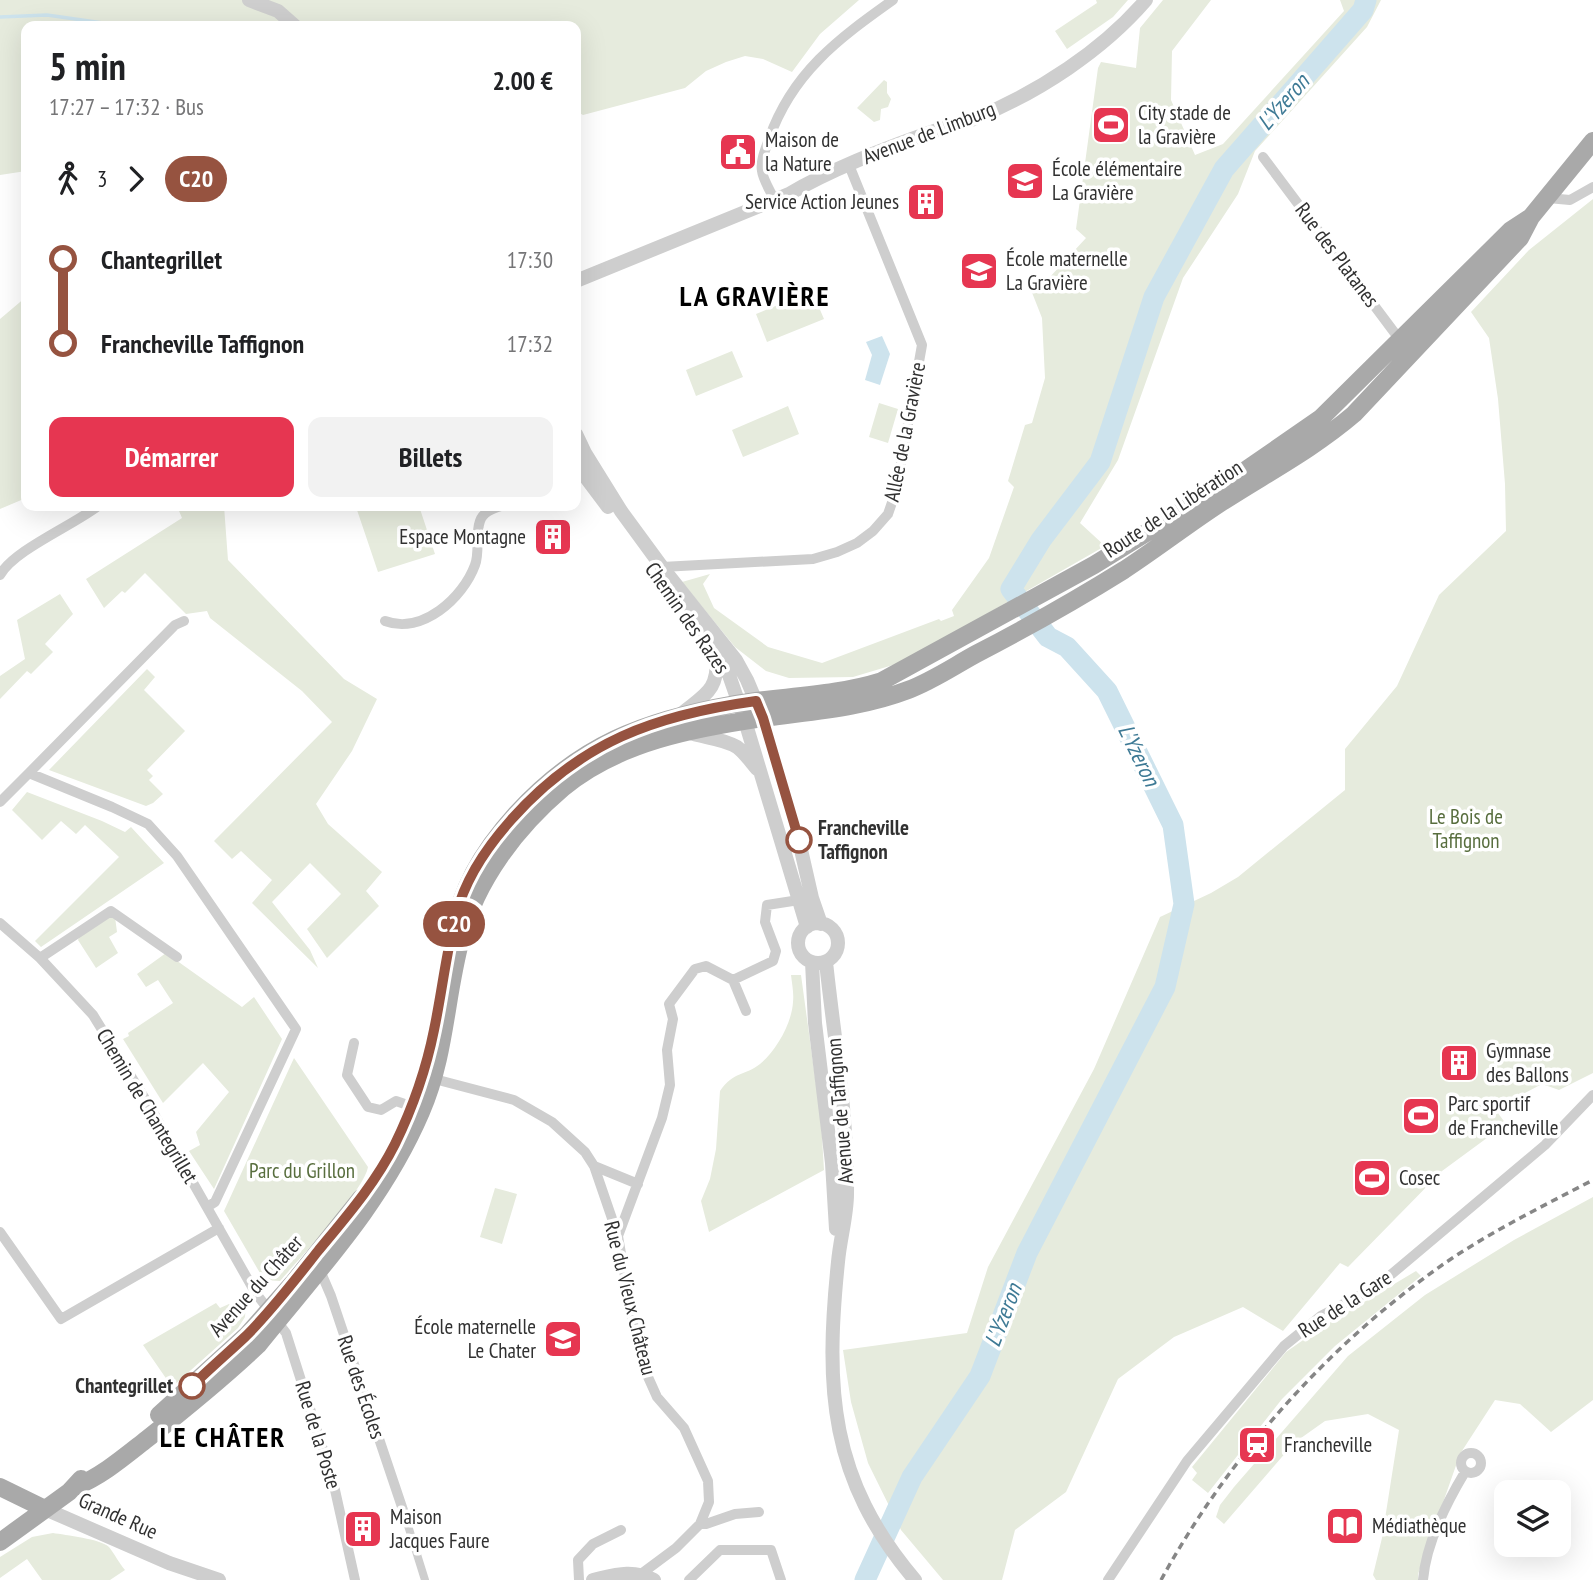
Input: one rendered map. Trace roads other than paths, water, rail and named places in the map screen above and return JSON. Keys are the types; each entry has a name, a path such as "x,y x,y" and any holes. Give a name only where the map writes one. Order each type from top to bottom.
{"main road":[{"name":"Route de la Libération","path":"751,711 860,705 911,689 1013,635 1122,570 1332,433 1354,414 1408,344 1511,230 1531,217 1548,198 1593,141"},
{"name":"Route de la Libération","path":"751,711 882,681 1052,589 1201,499 1321,418 1408,344"},
{"name":"Avenue du Châter","path":"0,1542 75,1487 92,1480 200,1397 258,1345 273,1315 314,1268 380,1172 417,1108 428,1078 434,1030 456,916 475,882 488,848 539,789 584,755 628,733 751,711"},
{"name":"Grande Rue","path":"0,1487 45,1509"}],"street":[{"path":"249,0 278,11 289,21"},
{"path":"775,201 761,170 773,127 797,83 825,51 893,0"},
{"name":"Avenue de Limburg","path":"581,279 775,201 816,178 948,126 975,119 1061,73 1090,52 1146,0"},
{"name":"Rue des Platanes","path":"1263,157 1408,344"},
{"name":"Allée de la Gravière","path":"662,567 813,559 857,543 873,531 888,514 897,491 922,345 849,165"},
{"path":"1548,198 1570,200 1593,187"},
{"name":"Chemin des Razes","path":"581,445 621,511 736,660 751,711"},
{"name":"Chemin des Razes","path":"582,480 621,511"},
{"name":"Chemin des Razes","path":"582,480 629,535 717,654 751,711"},
{"path":"0,575 14,557 91,511"},
{"path":"385,621 395,625 407,625 432,615 459,594 477,562 480,519 488,511"},
{"name":"Chemin des Razes","path":"629,535 662,567"},
{"path":"0,802 175,625 184,621"},
{"path":"717,654 718,675 714,684 683,724 704,738 724,741 739,748 760,772"},
{"name":"Avenue de Taffignon","path":"751,711 760,772 799,900 814,925 832,929 838,939 837,950 819,962"},
{"name":"Avenue de Taffignon","path":"751,711 799,841 812,898 814,925"},
{"path":"29,773 148,824 177,856 296,1029 215,1202 207,1207"},
{"path":"733,980 773,961 776,951 765,922 767,905 799,900"},
{"path":"40,958 111,911 177,957"},
{"name":"Chemin de Chantegrillet","path":"0,923 40,958 93,1016 107,1036 255,1292 273,1315"},
{"name":"Avenue de Taffignon","path":"814,925 799,937 799,943 802,955 819,962"},
{"name":"Avenue de Taffignon","path":"819,962 815,1023 832,1163 838,1261 832,1338 833,1394 840,1443 862,1502 894,1555 915,1580"},
{"path":"618,1236 662,1118 670,1085 667,1050 673,1019 669,1004 695,969 706,966 733,980 746,1011"},
{"path":"354,1043 347,1075 368,1107 381,1110 396,1101 417,1108"},
{"name":"Rue du Vieux Château","path":"428,1078 514,1100 552,1122 586,1152 594,1166 618,1236 634,1329 644,1368 657,1397 684,1428 708,1481 709,1502 700,1524"},
{"name":"Rue de la Gare","path":"1108,1580 1188,1461 1284,1346 1321,1316 1374,1288 1395,1272 1545,1145 1593,1096"},
{"path":"594,1166 638,1184"},
{"path":"0,1232 61,1320 219,1228"},
{"name":"Rue des Écoles","path":"314,1268 331,1296 405,1516"},
{"name":"Rue de la Poste","path":"273,1315 286,1333 322,1446 355,1580"},
{"path":"1423,1580 1431,1546 1448,1501 1465,1472"},
{"name":"Grande Rue","path":"45,1509 169,1563 219,1580"},
{"path":"593,1580 625,1573 647,1577 700,1524 735,1514 759,1512"},
{"path":"405,1516 425,1580"},
{"path":"579,1580 578,1560 593,1544 621,1530"},
{"path":"689,1580 720,1550 771,1550 781,1580"}],"water":[{"path":"882,336 890,354 880,385 865,380 872,355 866,342"}],"waterway":[{"name":"L'Yzeron","path":"865,1580 912,1477 980,1376 1027,1253 1165,987 1184,904 1173,825 1107,691 1067,647 1048,637 1011,589 1041,540 1100,462 1154,297 1224,169 1363,10 1366,0"},
{"path":"0,17 47,15 89,21"}],"railway":[{"path":"1161,1580 1188,1534 1250,1447 1285,1405 1361,1329 1402,1295 1463,1251 1593,1180"}],"place":[{"name":"City stade de la Gravière","path":"1111,125"},
{"name":"Maison de la Nature","path":"738,152"},
{"name":"École élémentaire La Gravière","path":"1025,181"},
{"name":"Service Action Jeunes","path":"926,202"},
{"name":"École maternelle La Gravière","path":"979,271"},
{"name":"Espace Montagne","path":"553,537"},
{"name":"Francheville Taffignon","path":"799,840"},
{"name":"Gymnase des Ballons","path":"1459,1063"},
{"name":"Parc sportif de Francheville","path":"1421,1116"},
{"name":"Cosec","path":"1372,1178"},
{"name":"École maternelle Le Chater","path":"563,1339"},
{"name":"Chantegrillet","path":"192,1386"},
{"name":"Francheville","path":"1257,1445"},
{"name":"Médiathèque","path":"1345,1526"},
{"name":"Maison Jacques Faure","path":"363,1529"}],"district":[{"name":"LA GRAVIÈRE","path":"755,296"},
{"name":"LE CHÂTER","path":"223,1437"}],"park label":[{"name":"Le Bois de Taffignon","path":"1466,829"},
{"name":"Parc du Grillon","path":"302,1171"}]}
